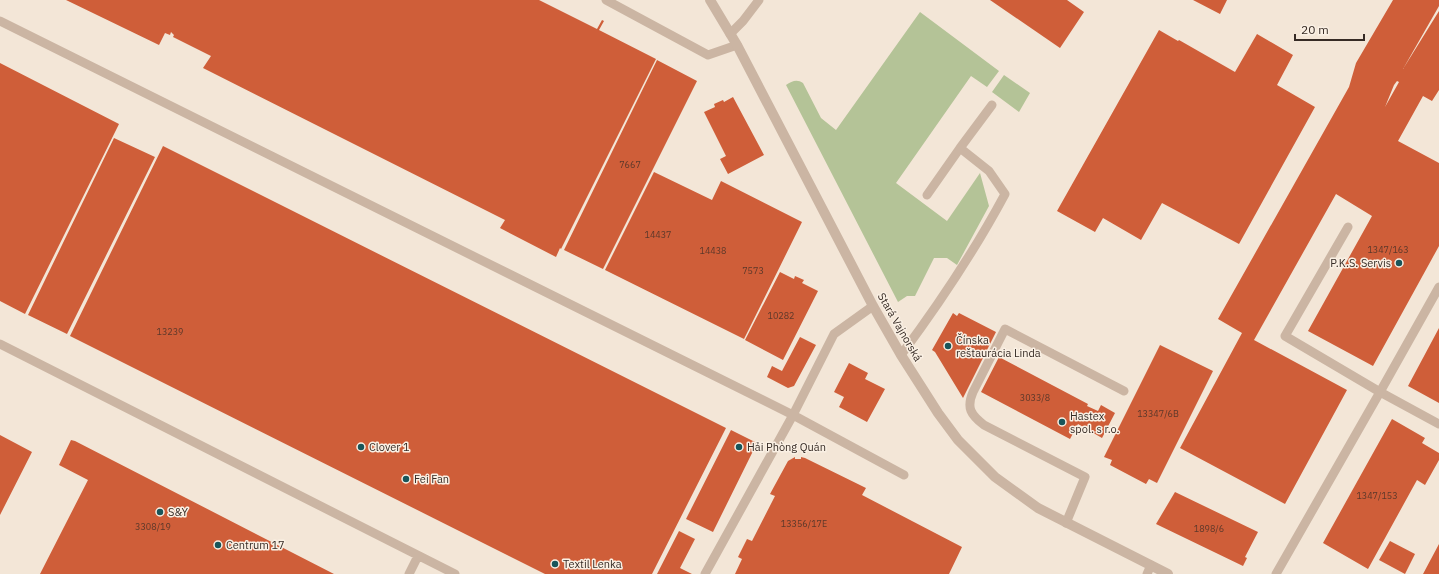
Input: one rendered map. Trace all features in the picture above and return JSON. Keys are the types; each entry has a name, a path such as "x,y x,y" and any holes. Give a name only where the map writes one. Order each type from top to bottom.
{"street":[{"name":"Stará Vajnorská","path":"710,0 737,46 873,306 901,355 938,413 958,440 995,477 1038,508 1149,570 1168,574"}],"lane":[{"path":"606,0 708,55 737,46"},
{"path":"730,34 759,0"},
{"path":"0,21 793,415 904,474"},
{"path":"926,195 992,105"},
{"path":"901,355 940,301 991,220 1005,194 989,171 960,148"},
{"path":"1348,227 1285,336 1380,392 1439,424"},
{"path":"1276,574 1439,287"},
{"path":"705,574 793,415 834,334 873,306"},
{"path":"1066,523 1086,477 984,425 977,420 970,407 969,401 1005,329 1124,391"},
{"path":"0,344 455,574"},
{"path":"409,574 418,556"}],"green space":[{"path":"920,12 999,71 987,87 971,76 896,183 947,221 980,173 989,206 957,265 947,258 934,258 915,296 907,296 898,302 786,85 794,81 803,83 821,118 836,130"},
{"path":"1004,75 1030,93 1019,112 992,92"}],"building":[{"path":"66,0 539,0 597,29 602,20 604,21 599,30 656,59 556,257 500,228 505,220 203,68 211,56 173,37 174,35 171,32 170,35 165,33 159,45"},
{"path":"990,0 1067,0 1084,12 1060,48"},
{"path":"1193,0 1227,0 1220,14"},
{"path":"1393,0 1439,0 1439,6 1403,69 1439,11 1439,90 1432,101 1423,96 1398,141 1439,163 1439,246 1373,366 1308,331 1372,216 1336,194 1254,340 1347,390 1285,504 1180,448 1242,333 1218,319 1349,87 1356,63","holes":["1397,81 1399,82 1385,107 1394,85"]},
{"path":"1159,30 1235,72 1257,34 1293,55 1277,85 1315,107 1239,244 1162,203 1141,240 1103,218 1095,232 1057,211"},
{"path":"657,60 697,81 603,269 564,250"},
{"path":"0,63 119,124 25,314 0,301"},
{"path":"733,97 764,155 728,174 720,159 726,156 704,112 715,107 714,104 723,100 724,102"},
{"path":"114,138 155,157 67,334 28,315"},
{"path":"163,146 726,428 652,574 545,574 70,336"},
{"path":"654,172 712,200 721,181 802,222 744,339 605,270"},
{"path":"780,272 794,279 795,276 804,280 802,283 818,291 783,360 745,340"},
{"path":"953,313 957,316 959,313 996,332 963,398 935,352 932,350"},
{"path":"1439,328 1439,403 1408,386"},
{"path":"800,337 816,345 794,386 788,388 767,377 772,366 782,371"},
{"path":"1160,345 1213,371 1157,483 1149,479 1146,484 1110,465 1112,460 1104,457"},
{"path":"999,357 1088,404 1087,406 1098,411 1101,405 1115,413 1102,438 1078,424 1070,439 981,392"},
{"path":"849,363 868,373 865,379 885,389 867,422 839,407 844,397 834,392"},
{"path":"1392,419 1425,438 1422,443 1439,453 1439,460 1425,485 1417,480 1368,569 1323,543"},
{"path":"731,430 757,443 713,532 686,519"},
{"path":"0,435 32,452 0,515"},
{"path":"71,440 334,574 40,574 88,480 59,465"},
{"path":"795,457 795,459 801,459 801,457 805,458 866,488 862,495 962,547 949,574 735,574 742,559 738,557 747,539 752,541 775,496 770,494 788,461"},
{"path":"1175,492 1258,532 1245,557 1247,558 1243,566 1156,524"},
{"path":"679,531 695,539 680,568 692,574 657,574"},
{"path":"1390,541 1415,554 1405,574 1379,560"},
{"path":"1439,544 1439,574 1423,574"}],"place":[{"name":"P.K.S. Servis","path":"1399,263"},
{"name":"Čínska reštaurácia Linda","path":"948,346"},
{"name":"Hastex spol. s r.o.","path":"1062,422"},
{"name":"Clover 1","path":"361,447"},
{"name":"Hải Phòng Quán","path":"739,447"},
{"name":"Fei Fan","path":"406,479"},
{"name":"S&Y","path":"160,512"},
{"name":"Centrum 17","path":"218,545"},
{"name":"Textil Lenka","path":"555,564"}]}
